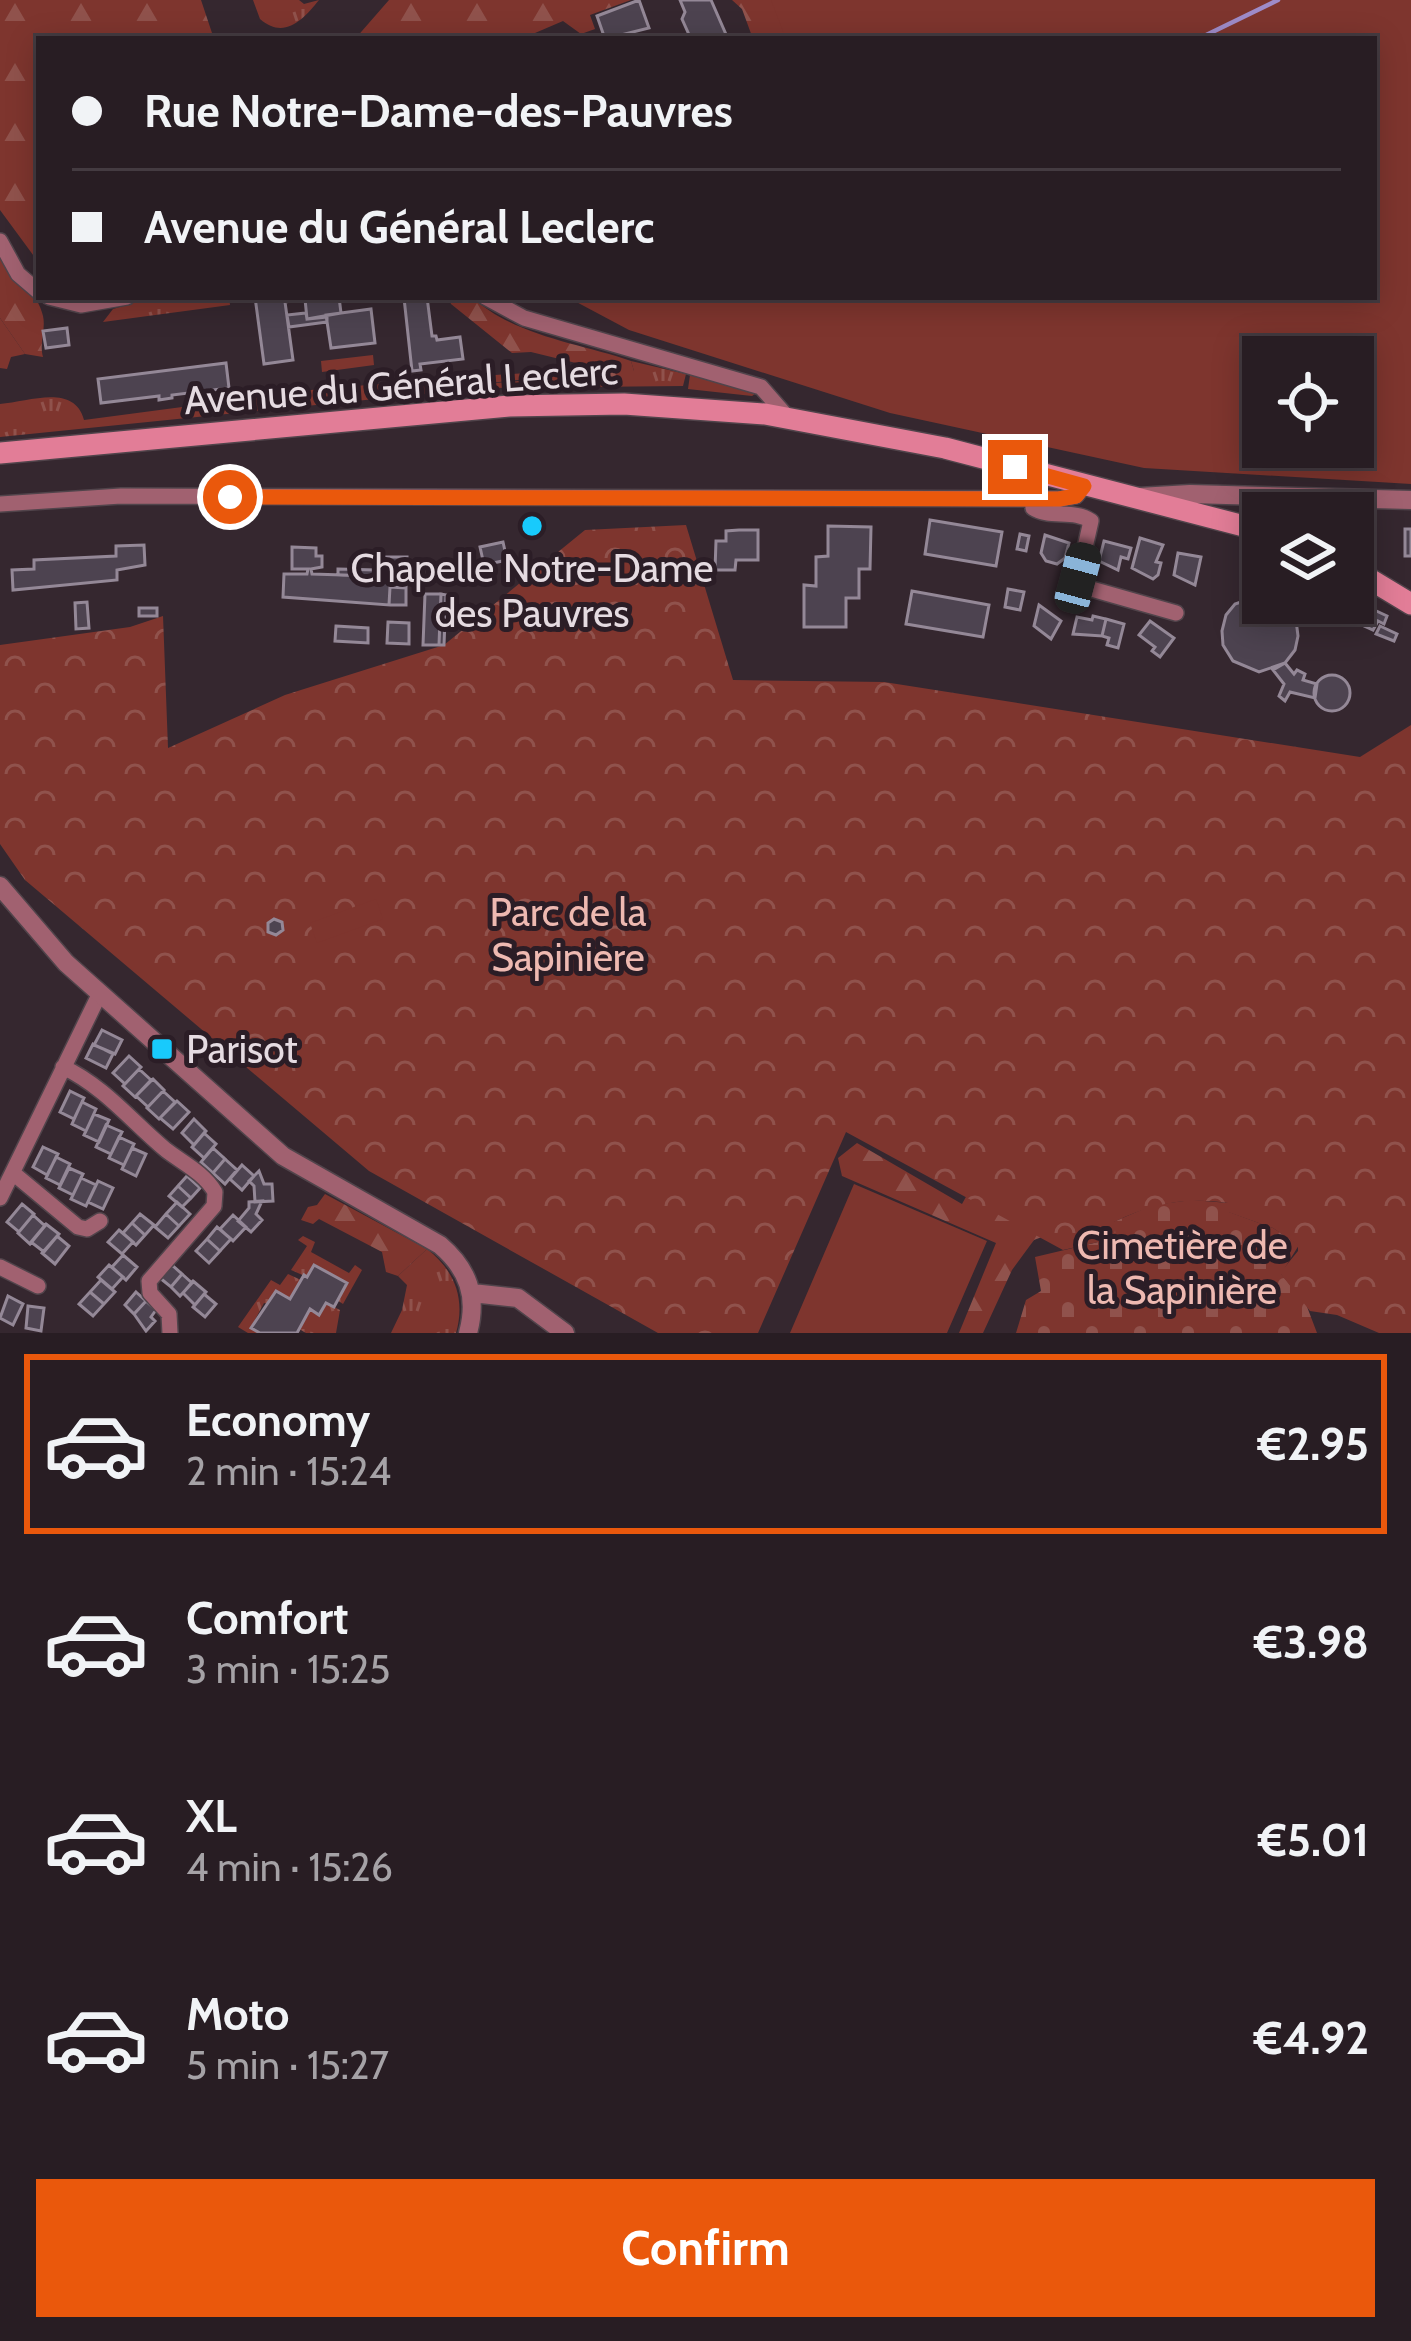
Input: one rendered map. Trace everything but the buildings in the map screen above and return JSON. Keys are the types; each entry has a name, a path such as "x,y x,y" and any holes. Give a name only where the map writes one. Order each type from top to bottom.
{"main road":[{"name":"Avenue du Général Leclerc","path":"0,453 508,406 662,406 788,418 945,448 1226,524 1242,524"},
{"name":"Avenue du Général Leclerc","path":"1226,524 1242,536"},
{"path":"1374,579 1411,604"},
{"path":"1374,593 1389,593"}],"street":[{"path":"0,241 18,274 36,289"},
{"path":"63,300 81,304 107,300"},
{"path":"491,300 524,318 761,387 788,418"},
{"path":"0,504 121,496 478,500 1038,497 1076,496 1076,483"},
{"path":"1129,499 1190,494 1411,500"},
{"path":"1038,497 1033,508 1040,512 1082,515 1091,521 1078,578 1082,586 1176,613"},
{"path":"0,886 39,935 100,994 283,1156 440,1245 463,1269 472,1293 468,1333"},
{"path":"0,1198 100,994"},
{"path":"63,1067 96,1085 212,1186 216,1201 148,1281 150,1293 169,1313 170,1333"},
{"path":"13,1173 78,1227 87,1229 100,1221"},
{"path":"0,1267 38,1286"},
{"path":"472,1293 518,1298 565,1333"}],"green space":[{"path":"0,0 201,0 213,36 36,36 36,259 0,210"},
{"path":"253,0 304,4 319,0 300,20 277,28 260,19"},
{"path":"389,0 631,0 590,15 595,29 581,34 563,21 528,36 358,36"},
{"path":"732,0 812,0 804,36 752,36 742,9"},
{"path":"771,0 1411,0 1411,484 1144,468 890,413 629,330 573,300 1377,300 1377,36 785,36"},
{"path":"0,257 40,308 43,357 25,354 0,318"},
{"path":"144,300 229,300 230,305 103,322 113,309"},
{"path":"449,300 476,300 527,330 631,361 634,371 627,380 472,385 465,377 574,370 576,363 531,352 512,353"},
{"path":"0,318 25,354 11,357 7,369 0,368"},
{"path":"373,355 374,365 322,372 321,361"},
{"path":"631,361 686,374 683,386 484,388 0,437 0,404 37,398 71,402 84,420 319,389 465,377 473,385 634,371"},
{"path":"690,375 759,391 752,396 688,389"},
{"name":"Parc de la Sapinière","path":"686,525 733,680 884,682 1360,757 1411,725 1411,1333 1379,1333 1337,1315 1310,1311 1280,1273 1298,1245 1273,1228 1228,1212 1228,1203 1183,1201 1156,1206 1114,1222 1116,1238 1063,1250 846,1132 758,1333 658,1333 369,1171 25,880 0,844 0,645 130,627 163,616 168,748 285,695 444,645 585,530"},
{"path":"376,899 383,919 317,943 310,923"},
{"path":"857,1143 962,1204 977,1177 1078,1223 1034,1240 1012,1270 983,1333 959,1333 996,1243 842,1176 838,1158"},
{"path":"854,1184 987,1241 947,1333 790,1333"},
{"path":"325,1194 427,1249 398,1276 386,1272 382,1252 319,1219 313,1224 301,1220 308,1207 317,1205"},
{"name":"Cimetière de la Sapinière","path":"1192,1200 1229,1203 1229,1212 1273,1228 1299,1245 1281,1274 1306,1304 1317,1333 1016,1333 1026,1300 1041,1291 1035,1257 1115,1238 1113,1222 1153,1205"},
{"path":"303,1236 315,1242 311,1252 349,1273 355,1265 362,1270 343,1304 337,1300 346,1282 315,1265 307,1277 291,1270 307,1246 298,1240"},
{"path":"427,1249 455,1286 456,1333 391,1333 407,1285 398,1276"},
{"path":"288,1274 301,1280 290,1299 276,1291 264,1303 251,1327 260,1333 238,1327 271,1280 280,1285"},
{"path":"326,1303 340,1310 336,1333 299,1329 310,1309 319,1314"}],"waterway":[{"path":"1204,36 1278,0"}],"place":[{"name":"Chapelle Notre-Dame des Pauvres","path":"532,526"},
{"name":"Parisot","path":"162,1049"}],"route":[{"path":"230,497 1059,499 1076,496 1084,486 1015,467"}]}
